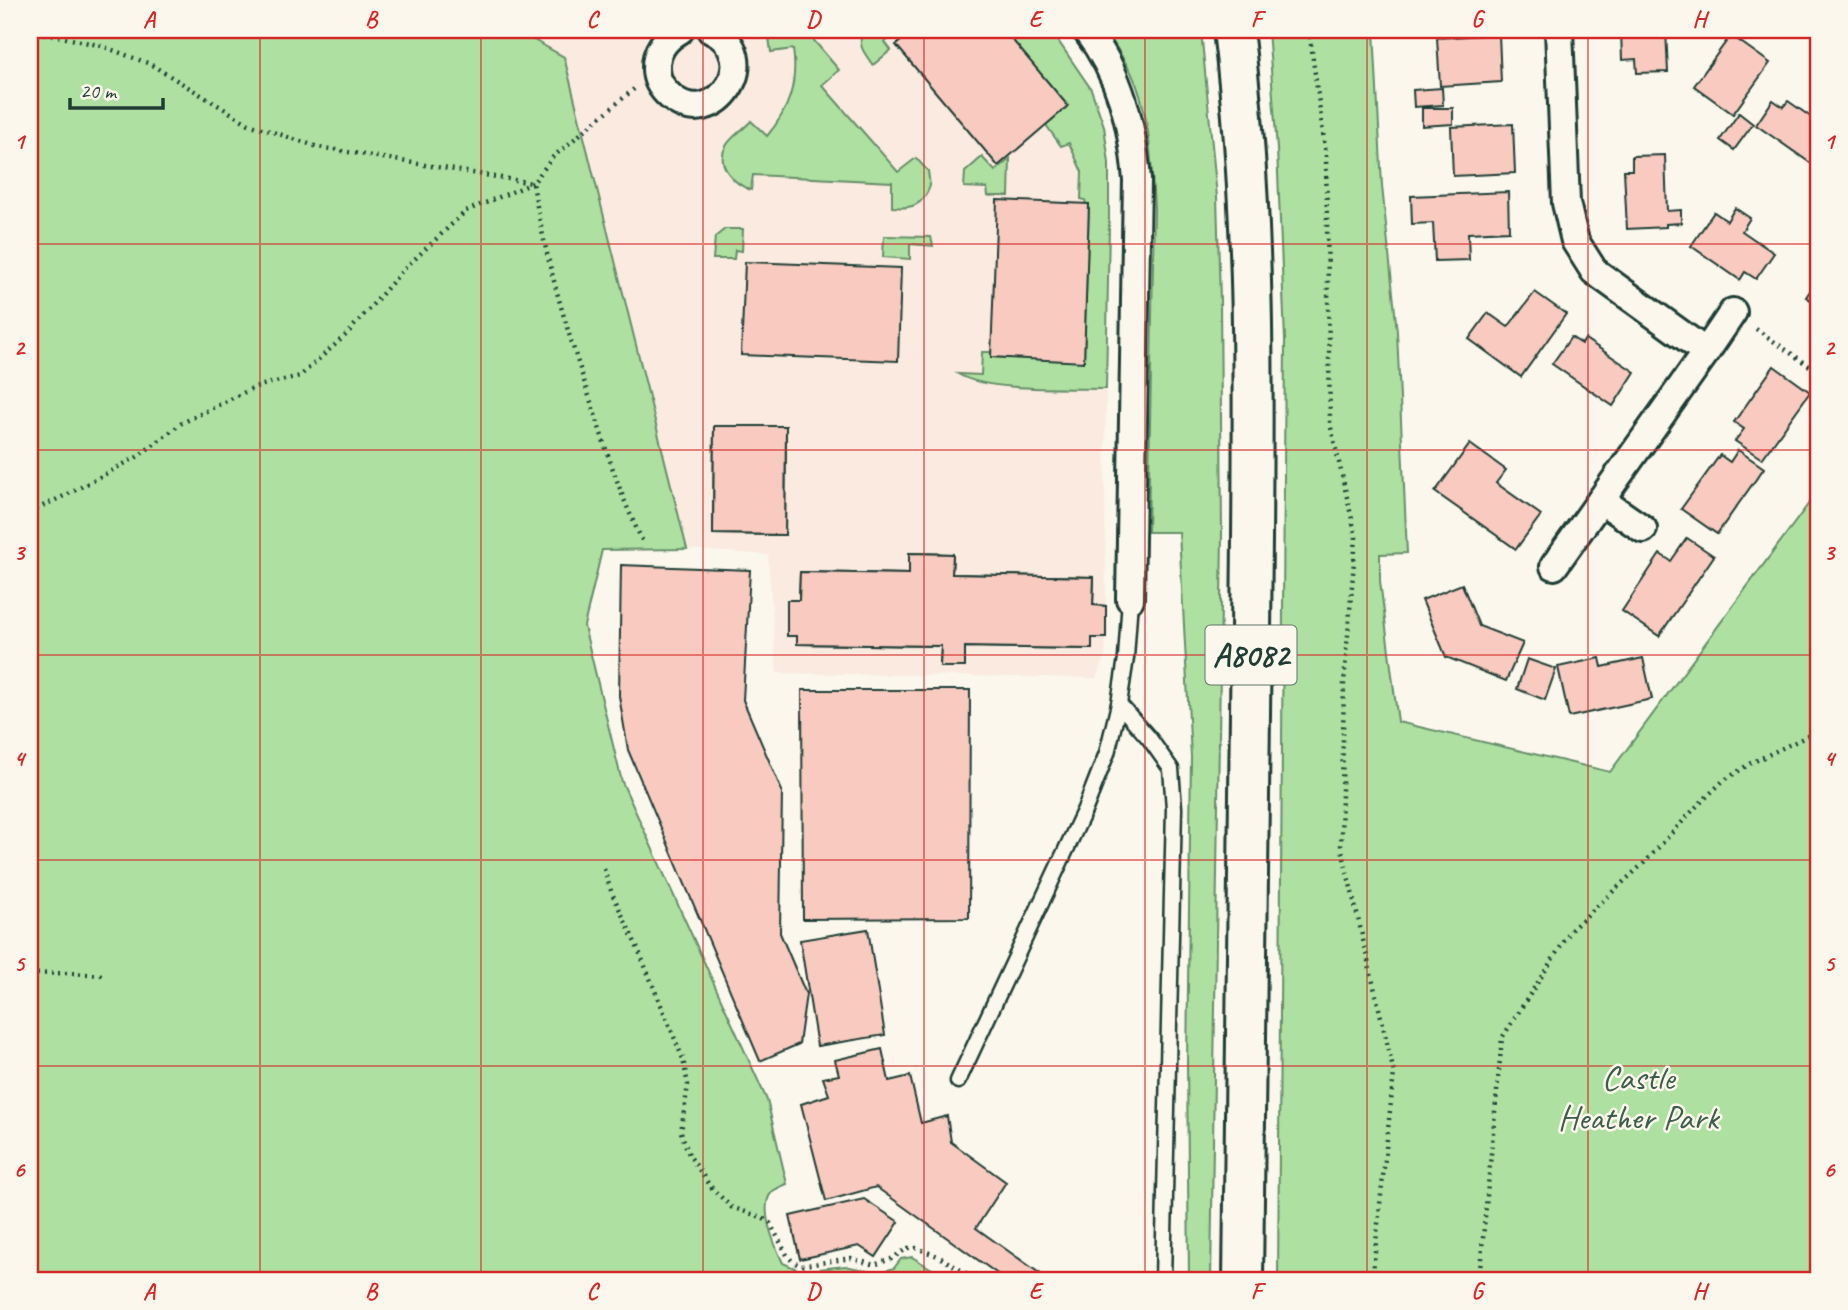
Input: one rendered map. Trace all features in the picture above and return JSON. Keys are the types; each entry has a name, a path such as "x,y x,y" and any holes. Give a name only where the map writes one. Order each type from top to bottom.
{"main road":[{"name":"A8082","path":"1233,30 1248,197 1254,433 1244,1280"}],"street":[{"path":"680,30 662,45 656,70 666,93 676,102 688,106 713,103 724,95 736,72 731,47 720,32"},
{"path":"1086,30 1101,49 1120,91 1133,135 1137,180 1130,599"},
{"path":"1559,30 1566,203 1575,241 1594,271 1706,352"},
{"path":"1554,566 1733,312"},
{"path":"1601,500 1643,529"}],"lane":[{"path":"958,1081 1085,809 1107,753 1119,704 1126,658 1130,599"},
{"path":"1119,704 1149,738 1171,769 1174,808 1163,1280"}],"path":[{"path":"32,30 103,46 150,65 249,124 318,147 533,183"},
{"path":"1309,30 1326,155 1330,423 1356,537 1344,682 1341,845 1394,1073 1372,1280"},
{"path":"30,512 137,457 182,423 255,387 300,376 346,335 403,270 466,211 533,183 553,157 656,70"},
{"path":"533,183 537,212 573,350 625,506 643,542"},
{"path":"1733,312 1818,372"},
{"path":"1479,1280 1502,1038 1572,929 1644,863 1705,798 1723,781 1751,763 1818,731"},
{"path":"604,869 683,1059 688,1085 681,1132 689,1155 710,1186 731,1207 771,1223 787,1255 801,1266 851,1258 874,1265 891,1259 908,1248 916,1248 938,1256 977,1280"},
{"path":"30,974 102,975"}],"shaded area":[{"path":"516,30 1052,32 1091,89 1104,126 1109,163 1106,638 1105,656 1096,678 777,673 768,555 687,549 564,57"}],"green space":[{"path":"30,30 516,30 564,57 687,549 602,550 584,626 622,782 767,1100 787,1184 772,1192 767,1207 769,1227 783,1263 801,1271 845,1266 879,1273 894,1268 901,1259 912,1257 950,1280 30,1280"},
{"path":"768,30 805,30 839,70 822,85 898,172 916,158 928,171 930,186 920,202 911,207 892,207 892,182 753,175 751,190 728,173 723,153 731,139 751,121 767,136 781,116 790,96 794,73 793,49 771,52"},
{"path":"864,30 886,30 892,37 885,42 891,50 873,65 861,44"},
{"path":"1004,30 1050,30 1091,89 1104,126 1109,163 1106,389 1051,389 988,384 958,374 981,375 982,352 991,352 992,357 1084,361 1089,205 1081,199 1082,172 1069,143 1061,146 1046,125 1068,106"},
{"path":"1105,30 1201,30 1217,197 1222,533 1211,1280 1189,1280 1187,1063 1191,757 1179,532 1148,532 1154,208 1151,156 1138,88"},
{"name":"Castle Heather Park","path":"1268,30 1374,30 1382,186 1397,332 1407,553 1380,554 1380,581 1398,722 1610,772 1818,491 1818,1280 1278,1280 1285,340 1277,149"},
{"path":"982,157 995,171 1010,159 1009,196 988,196 987,188 964,187 965,172"},
{"path":"725,229 743,229 742,251 735,250 734,259 713,259 715,237"},
{"path":"884,236 931,237 933,246 910,244 910,259 883,257"}],"building":[{"path":"914,30 1004,30 1068,106 998,166 896,45"},
{"path":"1621,30 1666,30 1668,72 1637,73 1636,59 1622,60"},
{"path":"1499,34 1501,82 1440,86 1437,38"},
{"path":"1731,35 1770,63 1733,114 1694,86"},
{"path":"1442,88 1443,105 1414,107 1413,90"},
{"path":"1773,100 1783,107 1788,101 1818,122 1816,167 1756,125"},
{"path":"1422,108 1453,108 1453,124 1422,126"},
{"path":"1739,113 1753,124 1734,150 1720,140"},
{"path":"1513,124 1515,173 1453,176 1451,127"},
{"path":"1665,155 1667,211 1681,210 1681,223 1666,224 1666,227 1627,229 1624,170 1632,170 1632,156"},
{"path":"1508,192 1509,231 1468,233 1469,260 1435,261 1433,223 1412,224 1411,196"},
{"path":"997,200 1089,204 1084,362 991,357"},
{"path":"1735,208 1750,218 1742,231 1774,253 1756,279 1745,272 1740,280 1691,246 1714,212 1727,221"},
{"path":"745,262 901,268 898,361 741,355"},
{"path":"1818,279 1818,305 1806,297"},
{"path":"1535,292 1566,314 1521,377 1469,339 1488,313 1508,327"},
{"path":"1571,337 1582,344 1585,339 1635,372 1613,406 1552,364"},
{"path":"1774,366 1810,392 1762,459 1735,441 1744,429 1734,422"},
{"path":"714,426 786,426 785,535 713,534"},
{"path":"714,426 786,426 785,535 713,534"},
{"path":"1470,444 1506,470 1496,483 1541,515 1516,549 1435,492"},
{"path":"1738,450 1764,468 1717,534 1681,509 1720,455 1730,462"},
{"path":"1687,538 1714,556 1659,636 1622,611 1660,554 1671,561"},
{"path":"909,553 953,554 952,574 1094,577 1093,605 1106,606 1106,638 1092,638 1092,649 965,647 965,667 940,667 941,646 797,644 797,636 787,636 787,600 799,600 800,572 909,574"},
{"path":"909,553 953,554 952,574 1094,577 1093,605 1106,606 1106,638 1092,638 1092,649 965,647 965,667 940,667 941,646 797,644 797,636 787,636 787,600 799,600 800,572 909,574"},
{"path":"621,565 750,570 743,700 782,791 780,933 806,994 799,1044 760,1061 628,750 619,696"},
{"path":"1462,584 1479,626 1523,643 1506,681 1446,657 1422,600"},
{"path":"1600,658 1602,667 1643,658 1652,699 1569,717 1558,667"},
{"path":"1527,659 1556,669 1545,700 1517,689"},
{"path":"802,690 970,690 969,918 803,919"},
{"path":"868,929 885,1035 817,1046 800,940"},
{"path":"882,1049 889,1081 910,1076 921,1123 947,1116 951,1142 1006,1182 976,1228 1049,1280 1006,1280 876,1187 826,1201 801,1104 829,1095 823,1078 839,1075 835,1060"},
{"path":"864,1199 899,1222 876,1257 859,1246 800,1259 790,1216"}]}
